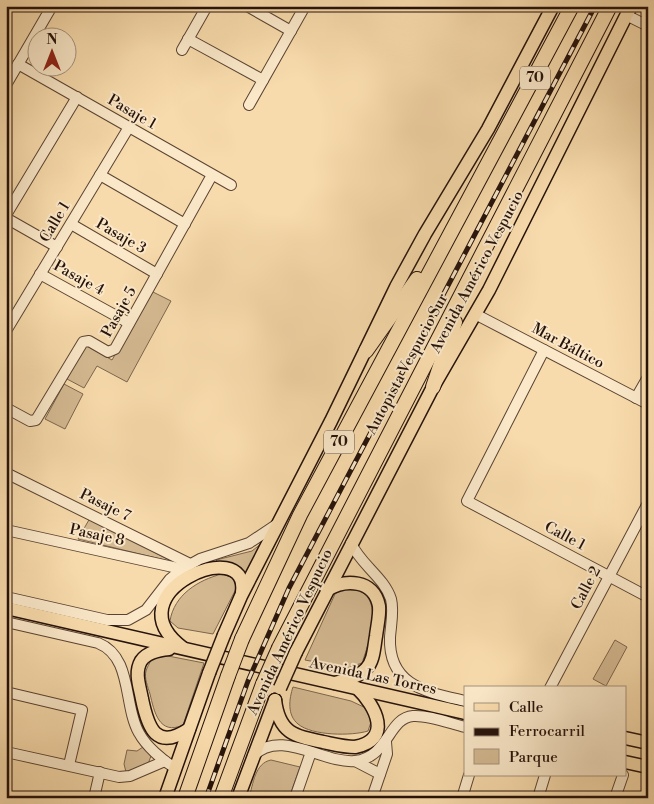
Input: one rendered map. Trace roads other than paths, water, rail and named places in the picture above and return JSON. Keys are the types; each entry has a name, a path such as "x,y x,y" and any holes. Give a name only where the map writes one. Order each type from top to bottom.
{"highway":[{"name":"Autopista Vespucio Sur","path":"184,798 242,639 300,515 572,6"},
{"name":"Autopista Vespucio Sur","path":"221,798 263,684 307,590 610,6"},
{"path":"366,351 442,247"},
{"path":"433,387 468,282"}],"main road":[{"path":"165,798 170,764 189,728 209,673 241,596 414,254 481,142 552,6"},
{"name":"Avenida Américo Vespucio","path":"238,798 252,756 277,694 326,590 433,387 475,314 629,11"},
{"path":"181,649 171,638 162,623 164,605 178,585 201,570 225,567 235,572 241,578 243,590 241,596"},
{"path":"326,590 342,583 360,584 373,594 379,608 374,649 369,665 355,677 332,683"},
{"name":"Avenida Las Torres","path":"10,611 464,713"},
{"path":"181,649 155,651 144,658 139,667 139,681 147,723 152,731 169,738 189,728"},
{"path":"277,694 281,724 291,732 304,738 355,747 369,740 375,733 378,722 374,707 357,688"},
{"path":"626,738 648,743"},
{"path":"626,764 648,767"}],"street":[{"path":"182,50 207,6"},
{"path":"247,6 291,31"},
{"path":"249,104 305,6"},
{"path":"6,84 50,7"},
{"path":"629,11 648,26"},
{"path":"188,39 262,80"},
{"name":"Pasaje 1","path":"18,64 231,185"},
{"path":"57,247 6,217 77,97"},
{"name":"Calle 1","path":"6,332 129,127"},
{"path":"100,175 184,224"},
{"name":"Pasaje 5","path":"6,408 30,421 36,420 82,343 87,340 111,352 130,323 212,175"},
{"name":"Pasaje 3","path":"71,224 157,274"},
{"name":"Pasaje 4","path":"40,274 130,323"},
{"name":"Mar Báltico","path":"475,314 648,404"},
{"name":"Calle 1","path":"544,350 467,501 648,597"},
{"path":"636,398 648,377"},
{"name":"Pasaje 7","path":"6,473 186,566"},
{"name":"Calle 2","path":"551,686 648,503"},
{"path":"6,597 107,620 128,620 146,610 170,579 186,566 242,547 263,535 277,524"},
{"name":"Pasaje 8","path":"6,530 186,566"},
{"name":"Avenida Las Torres","path":"351,543 360,560 378,578 389,594 392,606 391,653 398,672 419,689 464,701"},
{"path":"6,622 98,643 110,649 121,668 139,733 170,764 125,777 6,752"},
{"path":"6,692 82,710 69,766"},
{"name":"Avenida Las Torres","path":"355,761 371,756 386,742 397,724 409,717 420,716 464,727"},
{"path":"372,798 387,754 386,742"},
{"path":"252,756 262,748 275,745 355,761 380,774"},
{"path":"294,798 311,752"},
{"path":"94,798 100,772"},
{"path":"462,798 470,776"},
{"path":"538,798 545,776"},
{"path":"615,798 623,776"}],"railway":[{"path":"206,798 248,681 289,588 595,6"}]}
